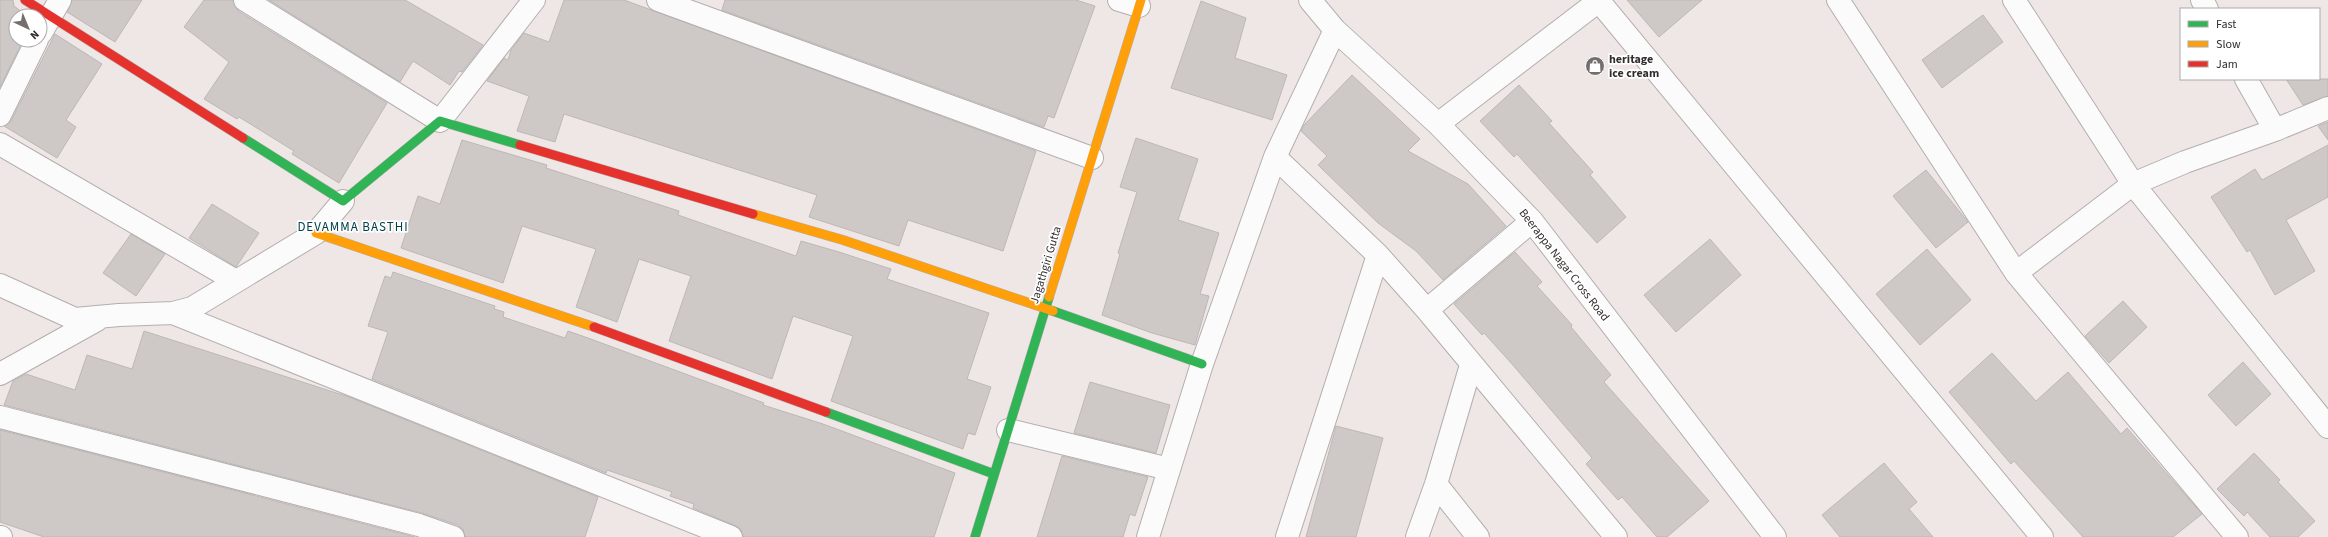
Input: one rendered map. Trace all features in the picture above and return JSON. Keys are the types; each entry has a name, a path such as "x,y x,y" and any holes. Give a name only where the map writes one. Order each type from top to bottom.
{"street":[{"path":"25,0 55,7 344,201"},
{"path":"245,0 440,121 843,240 1045,308 1202,364"},
{"path":"658,0 1092,158"},
{"name":"Beerappa Nagar Cross Road","path":"1310,0 1334,30 1438,124 1532,221 1775,537"},
{"path":"1438,124 1599,0 2042,537"},
{"path":"1838,0 2016,273 2237,537"},
{"path":"2014,0 2133,184 2328,427"},
{"path":"0,285 75,319 173,313 192,308 316,233 344,201 440,121 526,2"},
{"name":"Jagathgiri Gutta","path":"975,537 1092,158 1133,2"},
{"path":"48,20 55,7"},
{"path":"1148,537 1202,364 1274,157 1334,30"},
{"path":"0,115 33,48"},
{"path":"2247,80 2275,130"},
{"path":"2016,273 2133,184 2184,162 2275,130 2328,108"},
{"path":"0,144 236,281"},
{"path":"1274,157 1378,256 1427,310 1616,537"},
{"path":"1427,310 1532,221"},
{"path":"316,233 592,326 994,474"},
{"path":"1287,537 1378,256"},
{"path":"173,313 731,537"},
{"path":"0,374 102,317"},
{"path":"1417,537 1436,484 1472,365"},
{"path":"0,417 419,525 453,537"},
{"path":"1008,430 1169,469"},
{"path":"1436,484 1478,537"}],"building":[{"path":"0,0 13,0 14,6 17,8 8,8 8,48 19,48 0,87"},
{"path":"72,0 142,0 115,42 67,12"},
{"path":"204,0 233,0 238,11 387,103 339,183 292,154 294,151 239,117 237,119 204,99 229,62 184,27"},
{"path":"269,0 405,0 483,45 462,72 459,71 450,85 413,61 400,82"},
{"path":"564,0 624,0 1036,151 1003,251 908,220 899,246 809,217 817,195 564,114 555,142 517,131 529,96 487,81 504,58 508,60 511,50 524,33 549,42"},
{"path":"725,0 1076,0 1095,6 1054,118 1048,116 1044,127 722,10"},
{"path":"1627,0 1702,0 1659,37"},
{"path":"1201,1 1246,18 1235,58 1287,75 1272,120 1171,88"},
{"path":"1983,15 2003,42 1942,88 1922,60"},
{"path":"55,34 102,64 66,120 76,127 57,158 4,126 11,121"},
{"path":"1352,75 1420,139 1408,151 1468,184 1506,226 1443,280 1416,251 1378,223 1318,165 1327,156 1301,131 1304,125"},
{"path":"2328,79 2328,96 2303,105 2287,80"},
{"path":"1519,85 1552,121 1549,123 1593,172 1590,175 1626,217 1597,243 1517,154 1514,157 1480,121"},
{"path":"2328,122 2328,140 2318,126"},
{"path":"1136,138 1198,159 1178,220 1219,233 1200,294 1209,296 1195,345 1152,333 1102,315 1120,254 1118,253 1137,192 1120,187"},
{"path":"462,140 547,165 546,168 679,211 678,215 796,256 801,241 891,269 887,279 989,313 967,379 991,387 975,435 968,433 963,449 831,401 853,336 793,316 772,379 669,341 691,276 639,259 617,322 576,307 596,249 522,226 503,283 401,248 418,196 440,204"},
{"path":"2328,145 2328,197 2286,220 2315,271 2275,295 2250,250 2247,252 2211,197 2255,169 2262,180"},
{"path":"1926,170 1968,222 1936,248 1893,196"},
{"path":"212,204 259,233 236,267 189,238"},
{"path":"131,234 165,254 136,296 103,273"},
{"path":"1710,239 1741,275 1676,332 1644,295"},
{"path":"1927,249 1971,300 1920,345 1876,294"},
{"path":"1515,252 1542,282 1537,286 1572,325 1571,327 1611,375 1604,382 1709,501 1667,537 1657,537 1622,497 1618,500 1586,464 1592,458 1512,364 1484,333 1482,335 1454,304"},
{"path":"393,272 495,306 494,309 504,312 503,317 565,338 568,331 764,403 763,405 823,424 955,473 934,537 743,537 741,530 736,526 693,508 694,504 670,496 672,492 607,470 606,473 372,379 388,332 368,326 385,276 391,278"},
{"path":"2123,301 2147,327 2109,363 2085,336"},
{"path":"144,331 349,397 598,497 585,537 465,537 463,529 458,525 422,513 4,405 13,381 26,374 75,390 87,355 132,369"},
{"path":"1992,353 2036,401 2068,372 2121,434 2127,428 2202,514 2173,537 2083,537 2014,461 2011,464 1949,392"},
{"path":"2243,362 2271,394 2236,426 2208,395"},
{"path":"1090,382 1170,405 1156,453 1074,433"},
{"path":"1336,426 1383,438 1356,537 1306,537"},
{"path":"0,430 415,537 44,537 0,522"},
{"path":"2254,453 2280,480 2278,482 2315,521 2298,537 2270,537 2247,512 2244,516 2217,489"},
{"path":"1062,456 1148,477 1135,516 1130,514 1123,537 1037,537"},
{"path":"1884,463 1917,502 1909,509 1933,537 1840,537 1822,515"}],"traffic: fast":[{"path":"243,138 343,201 440,121 520,145"},
{"path":"975,537 1049,297"},
{"path":"1053,311 1202,364"},
{"path":"826,412 994,474"}],"traffic: slow":[{"path":"1049,297 1141,0"},
{"path":"753,214 843,240 1053,311"},
{"path":"316,233 594,327"}],"traffic: jam":[{"path":"25,0 243,138"},
{"path":"520,145 753,214"},
{"path":"594,327 826,412"}],"place":[{"name":"heritage ice cream","path":"1595,66"}],"district":[{"name":"DEVAMMA BASTHI","path":"353,227"}]}
